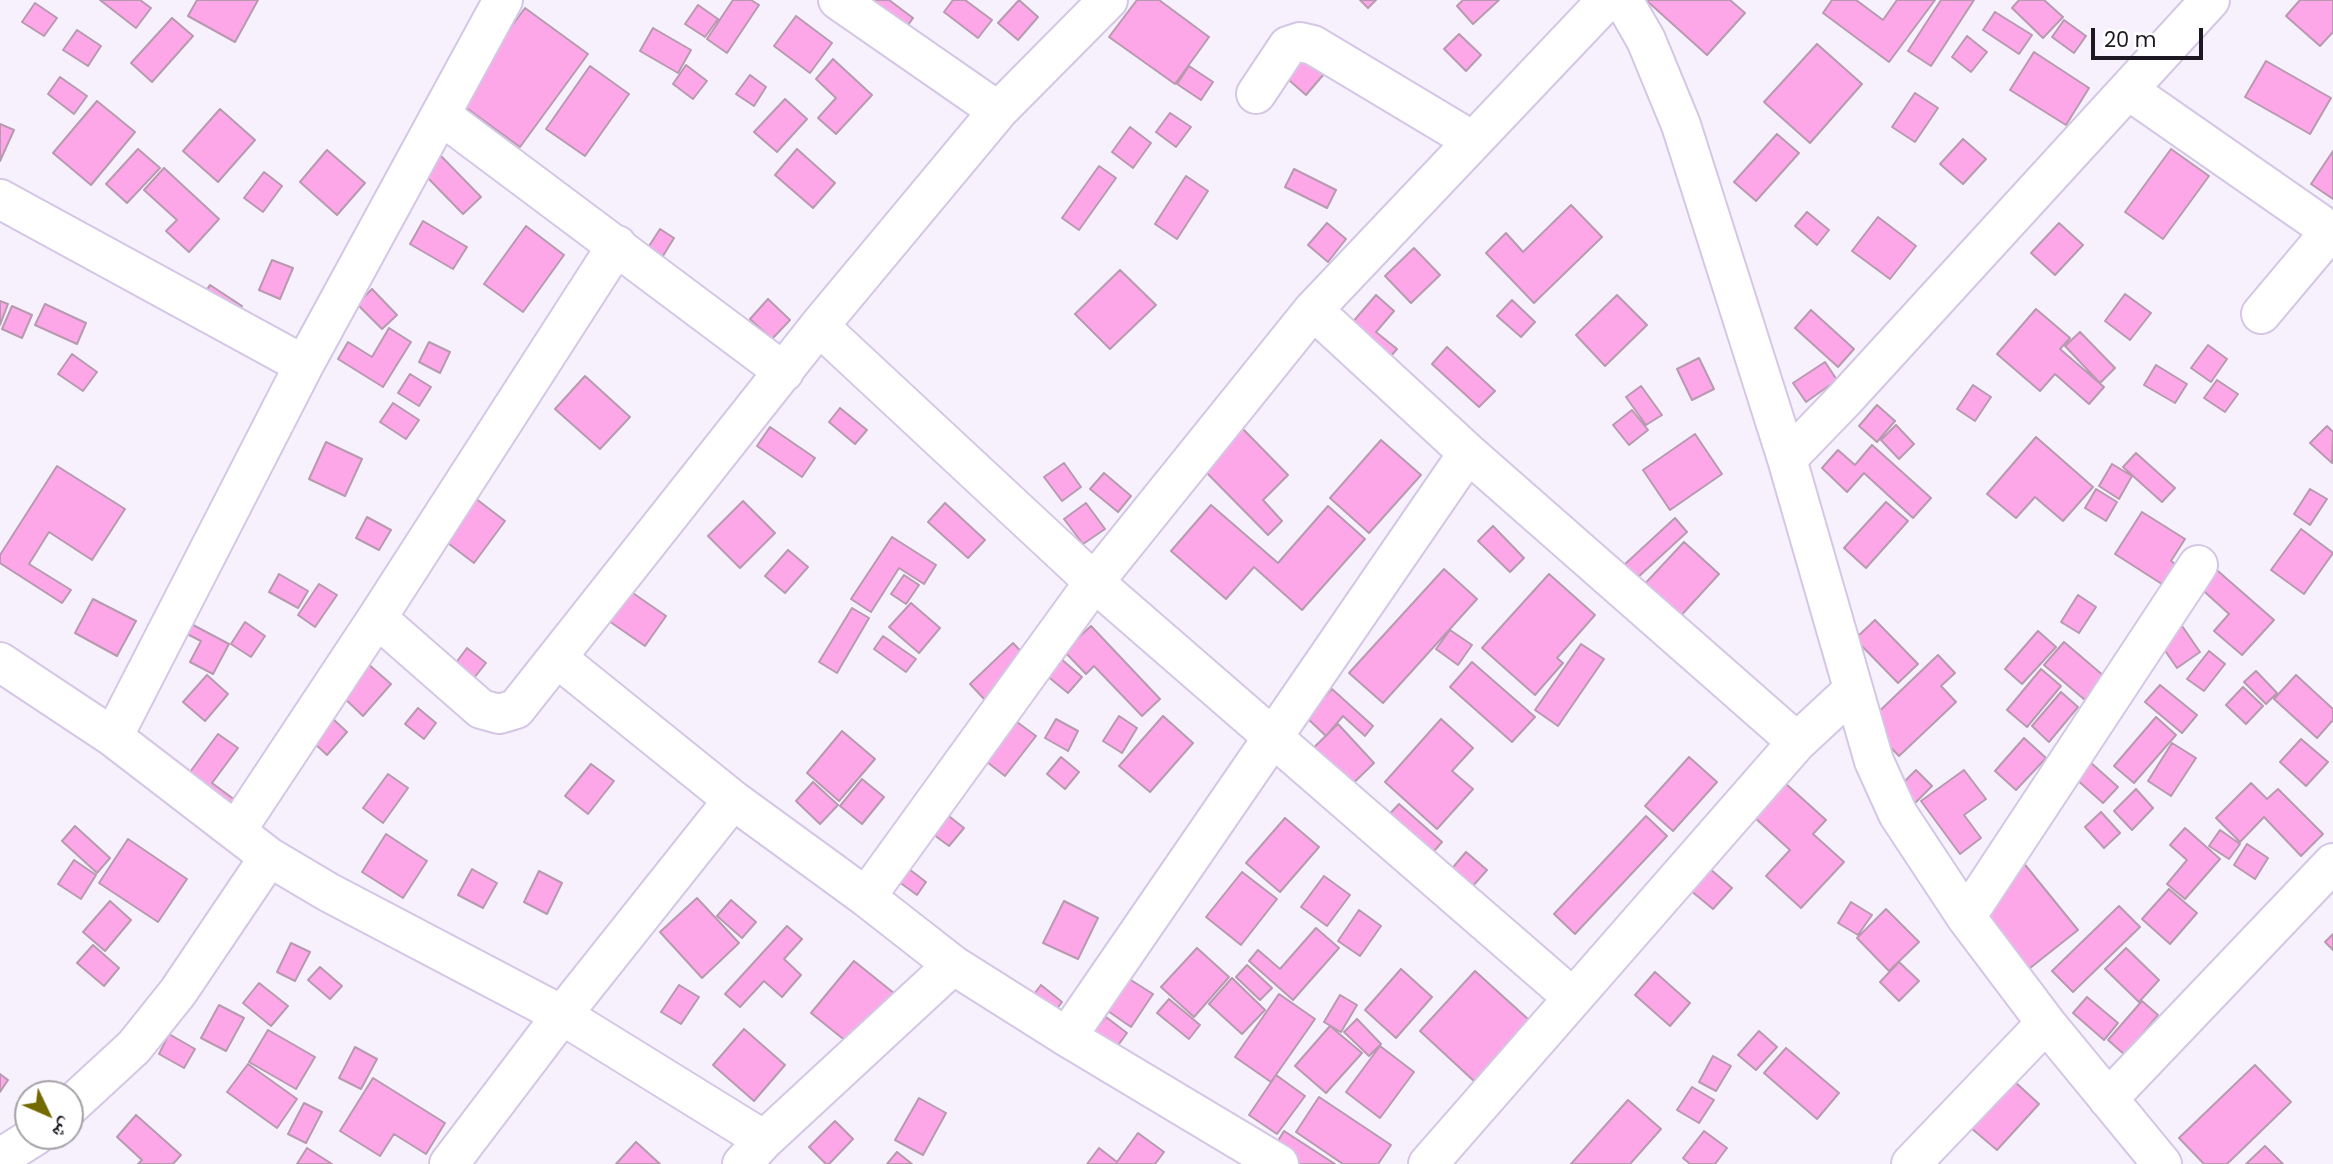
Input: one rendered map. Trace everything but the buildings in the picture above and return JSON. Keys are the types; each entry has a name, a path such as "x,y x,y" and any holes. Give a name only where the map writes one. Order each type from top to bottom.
{"street":[{"path":"113,737 304,365 503,0"},
{"path":"838,0 998,111"},
{"path":"377,618 481,709 499,713 516,709 819,326 998,111 1108,0"},
{"path":"866,897 1094,582 1313,310 1607,0"},
{"path":"1623,0 1646,40 1681,125 1787,459 1874,761 1898,814 1966,917 2046,1023 2162,1164"},
{"path":"1787,459 2210,0"},
{"path":"1256,94 1288,46 1300,42 1313,45 1473,141"},
{"path":"2128,90 2319,223 2324,231 2324,239 2262,314"},
{"path":"442,116 784,372"},
{"path":"0,199 304,365"},
{"path":"236,831 377,618 617,245"},
{"path":"1313,310 1468,453 1797,742"},
{"path":"819,326 1094,582 1572,997"},
{"path":"1067,1037 1468,453"},
{"path":"1966,917 2197,565"},
{"path":"557,658 733,800 866,897 953,965 1279,1164"},
{"path":"0,662 113,737 269,857 328,892 562,1015 753,1152 953,965"},
{"path":"1428,1164 1797,742 1853,690"},
{"path":"449,1164 562,1015 733,800"},
{"path":"84,1093 134,1047 178,992 269,857"},
{"path":"2108,1099 2333,863"},
{"path":"1911,1164 2046,1023"}]}
